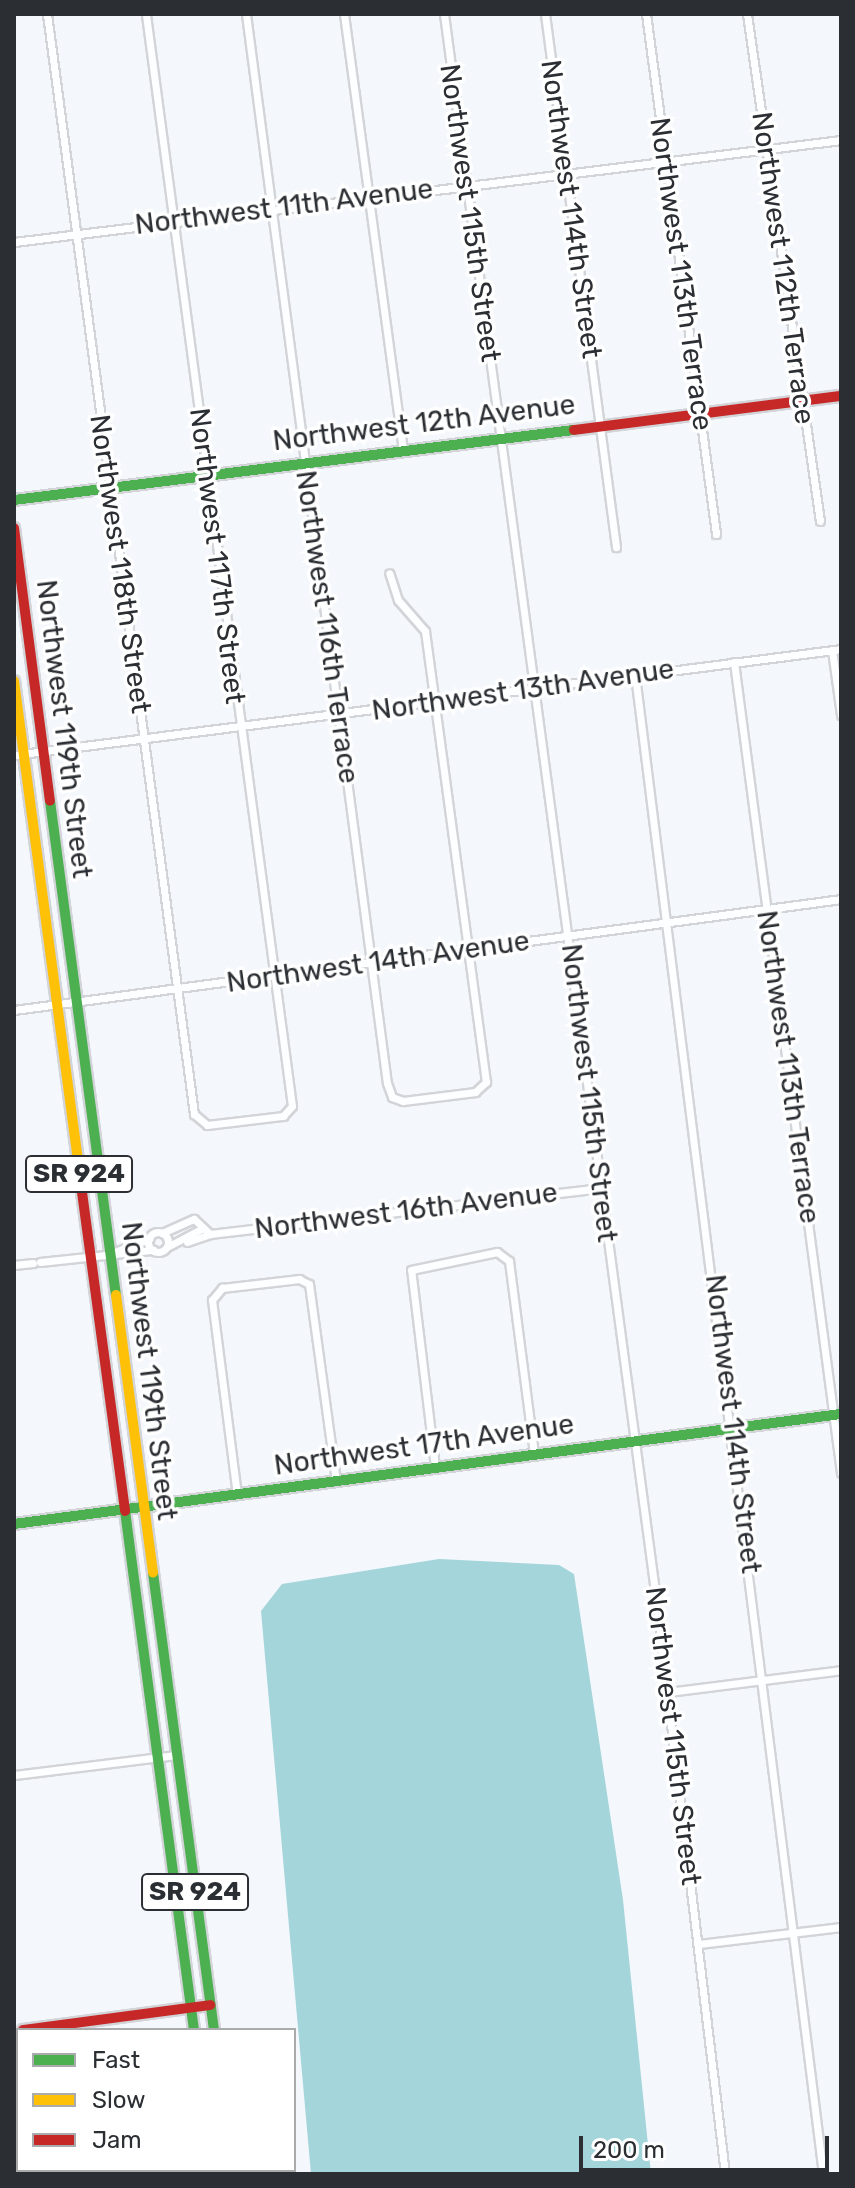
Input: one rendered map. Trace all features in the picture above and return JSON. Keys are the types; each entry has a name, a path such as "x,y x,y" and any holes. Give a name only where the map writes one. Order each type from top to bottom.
{"main road":[{"name":"Northwest 12th Avenue","path":"14,500 841,396"},
{"name":"Northwest 119th Street","path":"14,528 142,1508 214,2028"},
{"name":"Northwest 119th Street","path":"14,681 19,754 57,1005 194,2028"},
{"name":"Northwest 17th Avenue","path":"14,1524 838,1415"},
{"path":"42,2028 210,2005"}],"street":[{"name":"Northwest 118th Street","path":"47,14 194,1114"},
{"name":"Northwest 117th Street","path":"146,14 290,1098 283,1116 207,1125 194,1114"},
{"name":"Northwest 116th Terrace","path":"246,14 371,963 392,1097 475,1092 486,1082 468,950"},
{"path":"344,14 403,450"},
{"name":"Northwest 115th Street","path":"444,14 668,1692 725,2174"},
{"name":"Northwest 114th Street","path":"545,14 616,547"},
{"name":"Northwest 113th Terrace","path":"646,14 716,534"},
{"name":"Northwest 112th Terrace","path":"747,14 820,521"},
{"name":"Northwest 11th Avenue","path":"14,242 841,140"},
{"path":"389,573 398,600 425,631 437,702 468,950"},
{"path":"836,649 841,715"},
{"name":"Northwest 13th Avenue","path":"19,754 240,729 836,649"},
{"name":"Northwest 113th Terrace","path":"734,662 838,1415 841,1473"},
{"name":"Northwest 114th Street","path":"635,675 734,1428 823,2174"},
{"name":"Northwest 14th Avenue","path":"14,1010 841,899"},
{"name":"Northwest 16th Avenue","path":"14,1265 153,1250 210,1234 601,1188"},
{"name":"Northwest 16th Avenue","path":"110,1254 184,1227 194,1219 210,1234"},
{"path":"184,1227 188,1240"},
{"name":"Northwest 16th Avenue","path":"188,1240 203,1228"},
{"path":"162,1233 167,1247"},
{"path":"149,1239 153,1250"},
{"path":"435,1467 410,1275 416,1263 497,1252 509,1261 534,1454"},
{"path":"237,1495 212,1300 222,1288 299,1279 311,1290 336,1480"},
{"path":"668,1692 841,1670"},
{"path":"14,1775 177,1755"},
{"path":"699,1944 841,1927"}],"water":[{"path":"439,1559 559,1565 574,1574 623,1900 651,2174 311,2174 261,1611 282,1584"}],"traffic: fast":[{"path":"14,500 574,430"},
{"path":"50,801 116,1295"},
{"path":"14,1524 841,1414"},
{"path":"125,1511 194,2028"},
{"path":"153,1573 214,2028"}],"traffic: slow":[{"path":"14,681 79,1170"},
{"path":"116,1295 153,1573"}],"traffic: jam":[{"path":"574,430 841,396"},
{"path":"14,528 50,801"},
{"path":"79,1170 125,1511"},
{"path":"38,2028 210,2005"}]}
